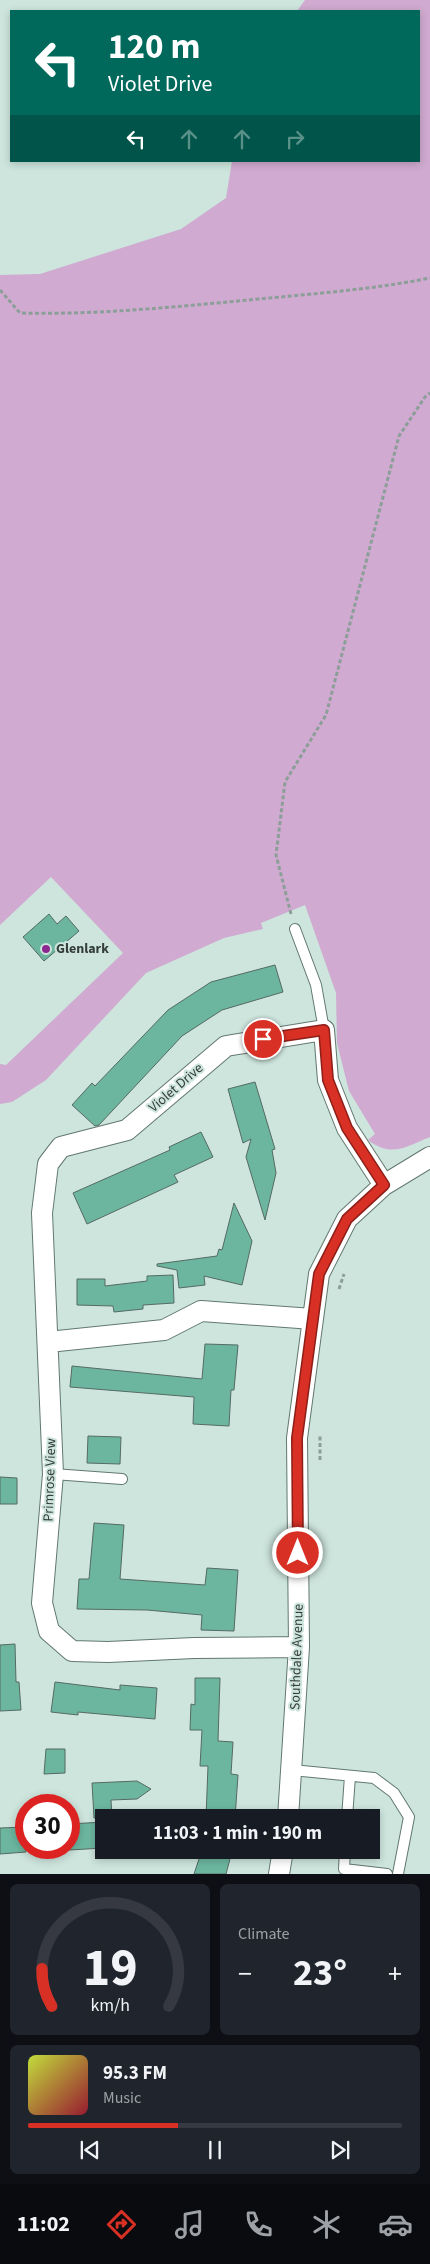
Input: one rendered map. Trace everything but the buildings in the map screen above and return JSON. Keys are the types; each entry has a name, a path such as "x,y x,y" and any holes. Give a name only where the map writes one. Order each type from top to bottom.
{"street":[{"path":"324,1030 328,1080 347,1128 384,1185"},
{"name":"Violet Drive","path":"48,1342 42,1213 48,1164 61,1147 127,1130 226,1046 324,1030"},
{"name":"Southdale Avenue","path":"289,1809 298,1648 297,1438 319,1274 347,1219 384,1185 430,1157"},
{"path":"48,1342 164,1330 201,1311 313,1319"},
{"name":"Primrose View","path":"48,1342 53,1474 42,1603 50,1631 72,1650 108,1652 194,1648 298,1648"},
{"path":"279,1874 282,1859"}],"lane":[{"path":"294,929 316,985 324,1030"},
{"path":"53,1474 122,1479"},
{"path":"292,1770 374,1778 394,1793 408,1817 398,1874"},
{"path":"348,1809 350,1776"},
{"path":"345,1859 344,1869 387,1874"}],"path":[{"path":"0,290 20,313 65,314 162,308 381,287 430,278"},
{"path":"294,929 276,855 284,782 326,715 399,436 425,397 430,393"},
{"path":"338,1292 346,1268"},
{"path":"320,1424 320,1463"}],"shaded area":[{"path":"305,0 430,0 430,1137 406,1147 392,1150 384,1149 368,1140 375,1134 349,1091 337,1043 336,993 305,905 261,923 263,929 224,938 146,973 46,1080 12,1102 0,1104 0,1064 6,1065 123,953 51,877 0,925 0,275 40,274 181,229 226,198 232,162 420,162 420,10 298,10"}],"place":[{"name":"Glenlark","path":"46,949"}],"route":[{"path":"263,1039 324,1030 328,1080 347,1128 384,1185 347,1219 319,1274 297,1438 298,1553"}]}
